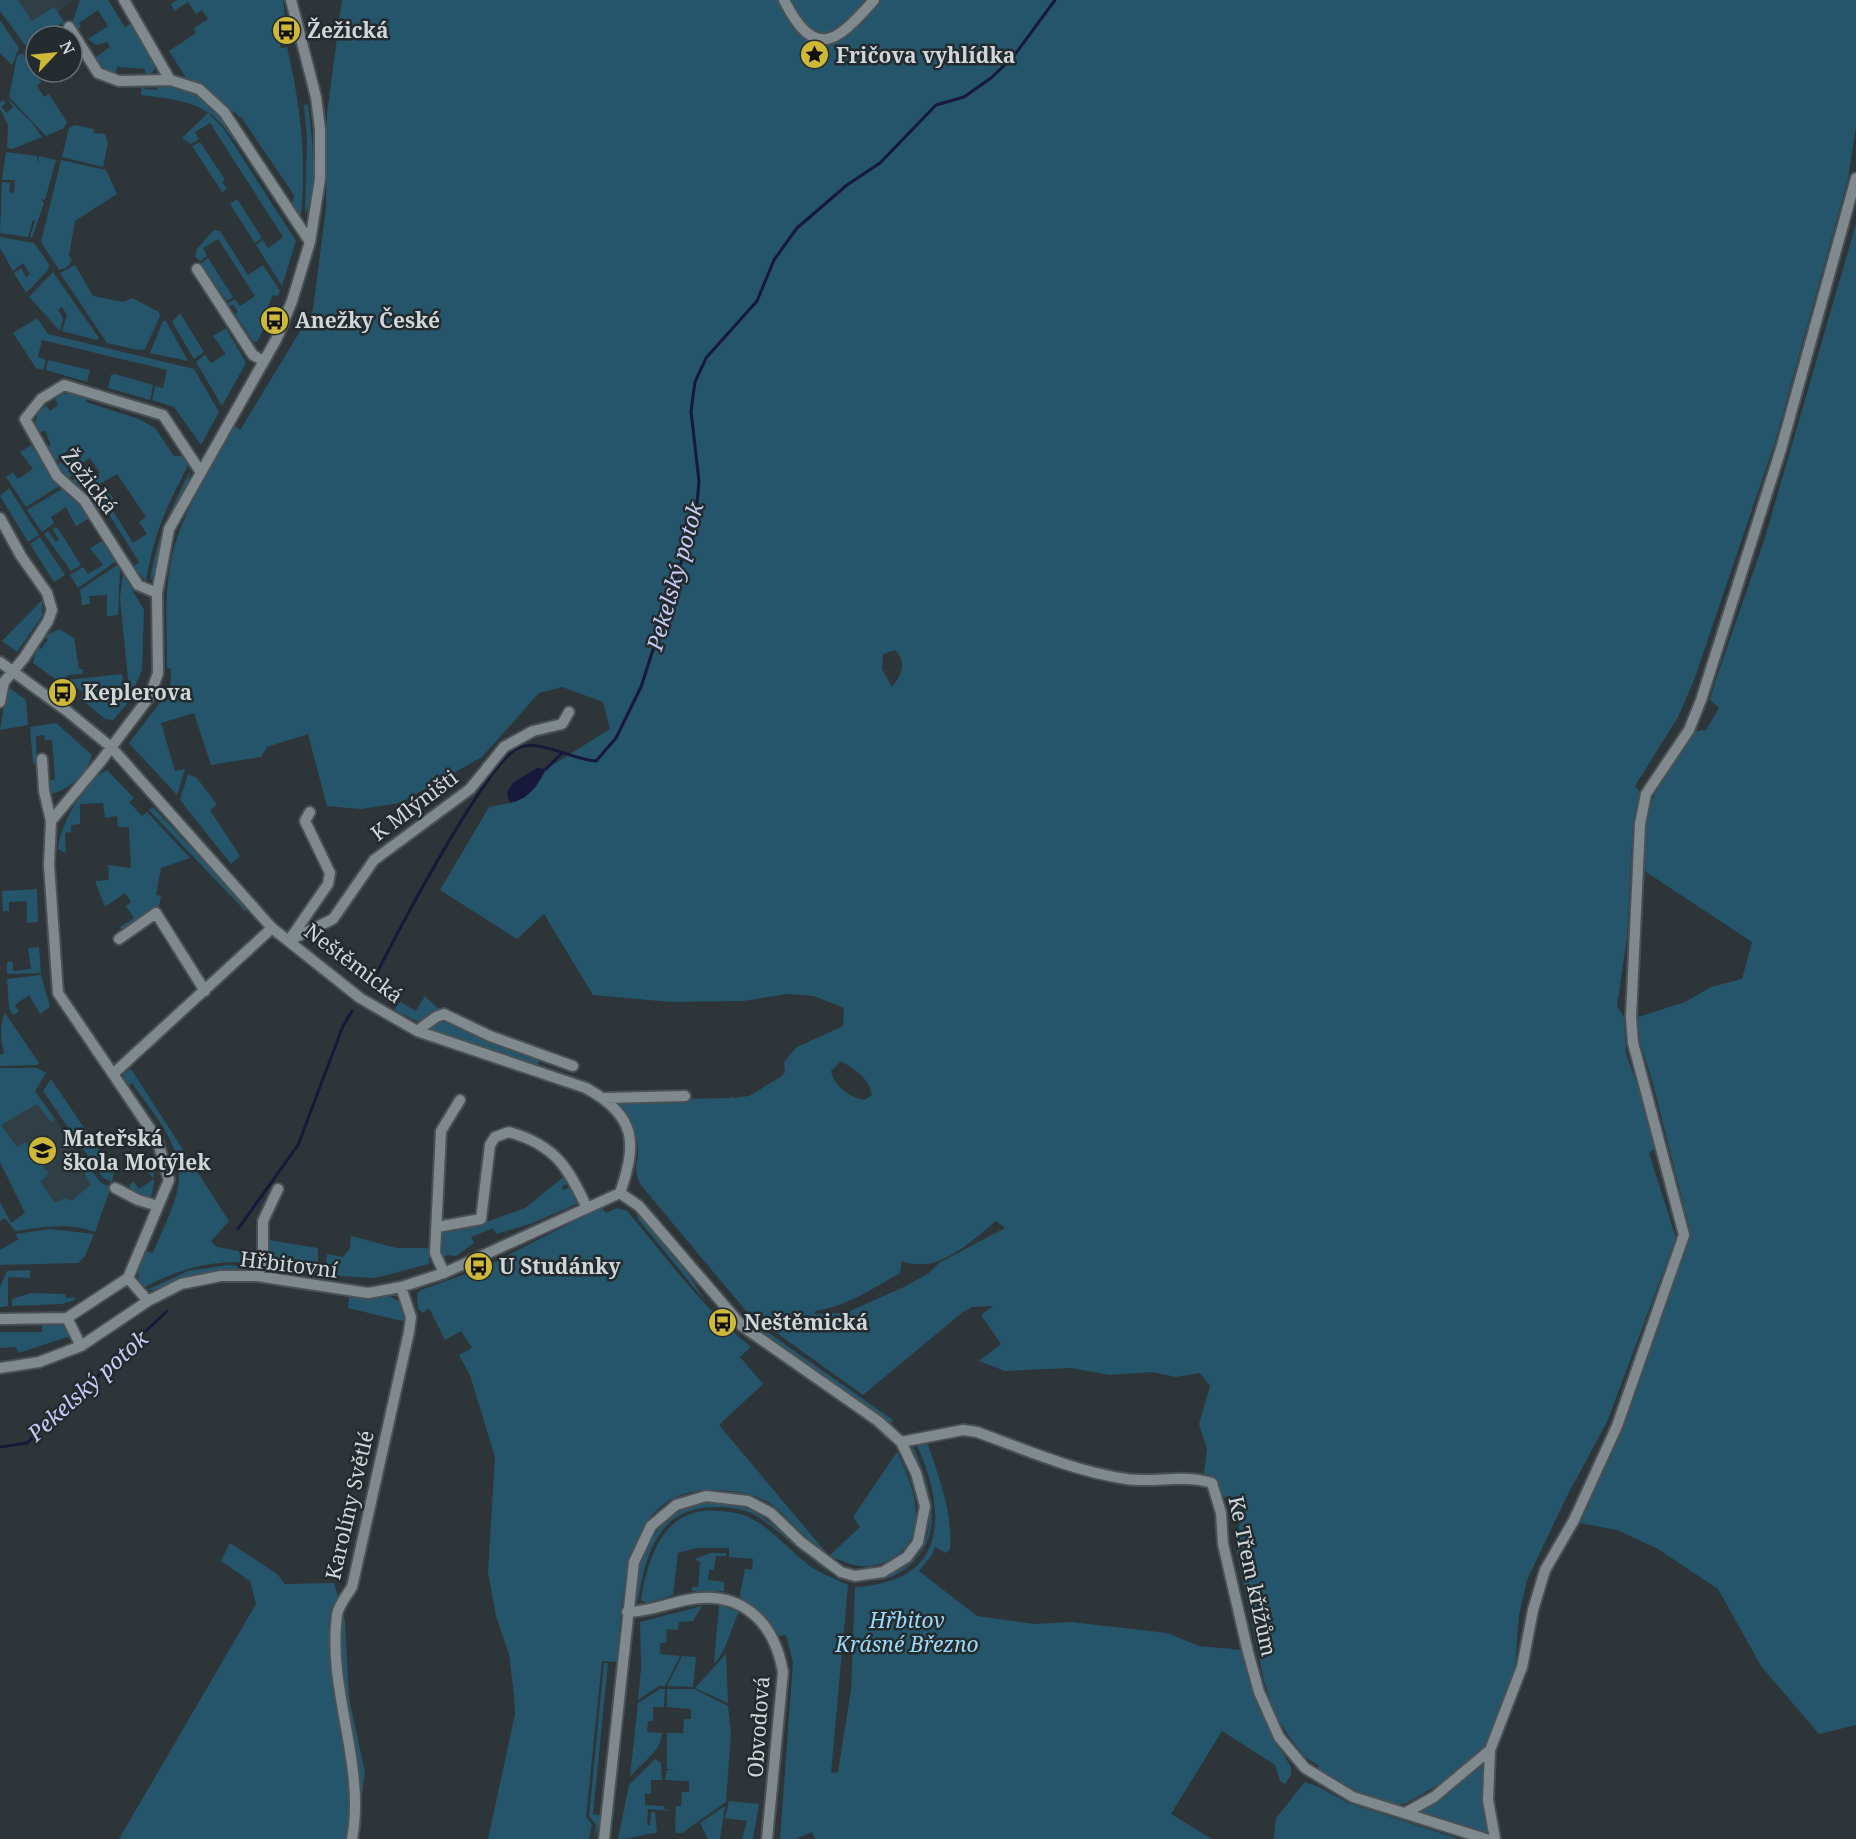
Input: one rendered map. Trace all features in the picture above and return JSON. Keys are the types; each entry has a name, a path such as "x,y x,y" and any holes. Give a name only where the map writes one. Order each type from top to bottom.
{"street":[{"path":"124,0 170,80"},
{"path":"51,822 150,696 158,673 157,593 169,529 262,360 277,338 292,302 310,242 320,179 320,129 316,97 291,0"},
{"path":"784,0 803,31 815,39 832,38 853,24 874,0"},
{"path":"84,51 98,73 119,81 170,80 199,89 224,112 310,242"},
{"path":"1495,1839 1488,1800 1490,1750 1522,1667 1533,1610 1545,1570 1574,1520 1617,1426 1684,1234 1633,1043 1631,1017 1640,824 1646,794 1689,730 1701,700 1781,449 1856,178"},
{"path":"197,269 253,356 262,360"},
{"name":"Žežická","path":"157,593 138,585 84,500 57,477 25,419 41,399 64,385 163,415 200,471"},
{"path":"0,518 51,602 48,621 14,672 4,682 0,702"},
{"name":"Neštěmická","path":"0,662 111,747 272,927 290,939 360,998 417,1031 586,1088 604,1098 626,1124 632,1145 620,1193"},
{"name":"K Mlýništi","path":"290,939 333,919 374,860 470,789 504,747 533,731 562,724 569,712"},
{"path":"0,1319 68,1318 128,1278 169,1180 157,1139 58,993 49,865 51,822 42,759"},
{"path":"290,939 328,884 330,873 305,821 310,813"},
{"path":"119,939 156,913 205,991"},
{"path":"113,1074 272,927"},
{"path":"417,1031 444,1014 490,1036 573,1066"},
{"path":"604,1098 685,1096"},
{"path":"444,1273 435,1253 441,1131 460,1100"},
{"path":"437,1227 481,1219 490,1145 495,1137 509,1132 551,1151 573,1178 587,1208"},
{"path":"115,1188 138,1200 158,1206"},
{"path":"258,1276 262,1265 263,1221 278,1189"},
{"path":"604,1839 634,1562 651,1526 676,1505 706,1496 748,1501 771,1513 801,1542 841,1572 855,1576 883,1572 907,1557 918,1542 925,1506 916,1473 901,1442 878,1421 742,1326 639,1206 620,1193"},
{"name":"Hřbitovní","path":"0,1368 39,1362 81,1346 148,1301 181,1284 221,1276 258,1276 333,1290 368,1293 401,1287 444,1273 620,1193"},
{"path":"128,1278 148,1301"},
{"name":"Karolíny Světlé","path":"352,1839 356,1819 351,1763 337,1664 337,1612 352,1587 410,1332 411,1317 401,1287"},
{"path":"68,1318 81,1346"},
{"name":"Ke Třem křížům","path":"901,1442 927,1435 970,1431 1065,1465 1125,1479 1152,1482 1202,1480 1212,1483 1221,1513 1223,1544 1259,1692 1279,1737 1305,1768 1353,1797 1404,1813"},
{"name":"Obvodová","path":"627,1612 639,1612 687,1599 723,1598 754,1614 769,1631 779,1650 783,1672 767,1839"},
{"path":"1404,1813 1434,1797 1490,1750"},
{"path":"1404,1813 1486,1839"}],"shaded area":[{"path":"0,0 74,0 58,12 64,22 61,24 24,24 24,42 0,11"},
{"path":"537,768 546,769 532,791 522,799 509,802 507,792 514,782"},
{"name":"Mateřská škola Motýlek","path":"0,1071 31,1071 41,1085 35,1091 101,1183 52,1224 0,1138"}],"green space":[{"path":"0,0 18,0 32,21 54,7 64,22 61,24 24,24 24,44 0,11"},
{"path":"80,0 108,0 125,27 131,24 154,59 156,67 150,75 146,76 145,69 117,67 116,74 107,71 93,59 110,47 107,42 96,45 88,39 108,26 98,10 80,24 72,24"},
{"path":"177,0 283,0 286,25 277,28 281,48 287,47 299,109 303,151 301,215 292,206 294,195 241,117 234,111 231,113 204,85 186,78 169,51 196,33 194,28 208,19 202,10 196,14 188,2 174,11 171,4"},
{"path":"342,0 1856,0 1856,127 1848,179 1775,442 1694,680 1678,717 1635,786 1640,792 1633,823 1627,938 1617,1006 1624,1017 1626,1054 1652,1125 1656,1147 1649,1153 1676,1238 1607,1422 1567,1496 1527,1580 1519,1615 1514,1683 1484,1747 1441,1783 1407,1803 1397,1805 1355,1795 1316,1770 1319,1766 1305,1757 1275,1714 1264,1681 1237,1553 1240,1515 1204,1473 1207,1449 1199,1424 1210,1386 1200,1373 1176,1377 1152,1372 1110,1375 1071,1368 1005,1371 979,1361 1001,1344 981,1315 993,1306 972,1307 863,1395 746,1311 640,1184 636,1173 638,1147 636,1134 615,1100 749,1096 782,1076 785,1072 784,1062 797,1047 843,1026 844,1008 814,996 786,994 743,1001 671,1002 593,995 544,914 517,939 440,890 489,807 516,802 536,787 546,769 610,729 603,702 562,687 539,693 482,757 400,803 360,809 327,806 308,734 267,747 261,757 211,765 194,713 161,723 175,771 185,769 177,795 129,743 162,700 166,700 171,681 171,669 167,668 167,587 175,543 189,508 235,426 240,430 313,310 326,208 327,114","holes":["895,650 901,659 902,668 892,687 882,669 883,654","841,1061 865,1079 872,1095 864,1100 853,1096 839,1086 831,1071","996,1221 1005,1228 939,1263 929,1273 906,1286 846,1313 815,1314 815,1311 827,1309 859,1296 900,1273 902,1261 928,1264 941,1260 964,1247"]},
{"path":"0,20 19,48 12,65 0,53"},
{"path":"22,53 24,56 24,84 39,84 37,86 44,97 49,94 67,122 64,128 46,136 9,97 17,56"},
{"path":"142,85 145,89 157,90 158,86 173,87 196,94 213,107 237,139 234,141 225,128 205,110 183,102 141,95"},
{"path":"7,98 32,123 42,137 12,149 7,148 8,125 0,109 0,102 3,100 6,103 1,107 7,113 13,107"},
{"path":"308,104 313,176 310,203 305,213 307,140 304,105"},
{"path":"208,113 224,129 296,241 282,286 256,245 263,240 268,248 283,237 210,123 195,132 199,139 191,144 182,138"},
{"path":"74,125 94,129 93,133 105,134 108,143 103,167 62,157 69,128"},
{"path":"200,142 225,180 222,182 227,189 222,192 192,146"},
{"path":"6,152 37,156 39,165 39,156 56,160 45,200 41,199 44,203 32,238 30,237 35,221 33,220 28,237 0,233 2,182 10,183 9,192 14,193 15,180 2,180"},
{"path":"61,160 106,170 117,194 75,221 69,255 72,261 66,268 59,270 41,242"},
{"path":"237,199 262,238 255,243 230,204"},
{"path":"1856,224 1856,1725 1819,1734 1761,1666 1718,1589 1658,1549 1617,1530 1580,1523 1623,1429 1691,1235 1653,1084 1640,1042 1638,1017 1685,1002 1711,987 1742,979 1752,942 1643,870 1646,827 1654,794 1670,765 1696,731 1706,730 1719,708 1710,700 1715,682 1764,541"},
{"path":"214,230 220,231 248,275 263,265 280,291 278,296 273,295 266,311 270,315 257,342 253,341 235,314 238,312 233,305 229,306 228,303 235,299 240,306 255,296 218,239 203,248 207,256 200,261 195,256 197,249"},
{"path":"0,237 34,243 49,264 48,270 26,293 14,273 21,268 26,277 30,274 23,263 13,271 0,248"},
{"path":"208,258 233,297 227,301 201,264"},
{"path":"75,265 93,296 124,302 132,298 159,312 160,316 145,349 138,350 107,343 60,273"},
{"path":"53,272 99,338 97,340 62,331 67,315 62,307 58,310 63,318 60,331 29,297"},
{"path":"180,313 204,352 194,359 172,322"},
{"path":"37,318 48,334 194,369 219,412 201,445 174,407 152,400 155,386 163,388 167,370 42,340 38,357 46,360 43,370 36,368 13,333"},
{"path":"163,321 166,321 188,361 150,353"},
{"path":"226,328 246,363 222,406 196,362 205,355 211,363 226,354 213,336"},
{"path":"48,360 90,370 87,382 46,370"},
{"path":"115,374 153,385 150,400 108,388 111,375"},
{"path":"62,394 87,395 86,402 139,419 155,428 174,456 182,456 188,465 162,521 146,581 133,567 139,562 105,508 99,512 94,504 95,498 108,493 113,498 110,506 133,543 147,534 139,522 146,517 117,474 89,490 83,490 72,481 75,478 81,486 100,473 90,458 71,470 73,475 69,478 56,465 61,462 63,465 77,456 72,448 58,457 59,460 55,460 47,447 51,445 45,431 39,432 35,423 38,413 46,405 50,411 58,405 55,399"},
{"path":"31,445 59,486 26,507 6,477 13,472 18,479 33,469 20,452"},
{"path":"190,471 185,490 163,535 150,581 160,537"},
{"path":"9,488 39,535 28,542 0,496"},
{"path":"62,489 78,504 88,519 76,526 66,507 51,517 54,523 42,532 27,510"},
{"path":"57,527 81,565 71,571 44,534 48,531 56,542 59,540 53,529"},
{"path":"40,537 65,575 54,582 30,544"},
{"path":"102,541 115,562 78,588 70,575 83,567 88,574 103,565 90,548"},
{"path":"117,565 120,570 118,615 107,616 107,595 89,596 90,604 82,605 80,590"},
{"path":"123,574 144,610 142,670 130,698 120,598"},
{"path":"42,600 42,616 17,652 2,641"},
{"path":"59,629 74,638 79,669 83,669 82,674 68,675 61,683 33,663 37,647 41,649 48,639 45,636"},
{"path":"122,674 127,704 113,720 105,719 80,698 84,693 67,680"},
{"path":"7,686 26,700 28,725 0,730"},
{"path":"56,723 92,755 90,762 77,779 52,794 48,781 55,779 52,740 45,740 44,735 36,736 37,763 33,764 30,727"},
{"path":"107,770 134,798 129,802 142,816 147,812 190,858 161,868 156,895 161,896 159,906 123,932 120,927 134,918 126,906 131,902 125,893 105,907 95,881 109,880 108,865 131,868 129,827 118,827 117,816 105,818 103,803 80,804 80,824 71,825 71,832 65,833 66,853 58,849 68,817 82,793 90,783"},
{"path":"188,774 197,778 217,805 210,810 240,856 231,864 180,800"},
{"path":"153,807 248,908 245,911 149,810"},
{"path":"37,889 38,922 27,923 27,901 9,902 9,911 3,911 2,891"},
{"path":"39,947 41,973 7,974 7,962 13,962 13,971 31,969 28,948"},
{"path":"41,975 50,1007 40,1014 29,995 15,1005 19,1012 13,1015 9,1008 7,979"},
{"path":"425,996 442,1012 421,1023 394,1010 400,1002 416,1011"},
{"path":"5,1013 39,1063 38,1065 0,1066 0,1055 4,1053 1,1032"},
{"path":"444,1017 540,1058 538,1065 509,1058 429,1030 428,1027"},
{"path":"0,1068 37,1068 46,1073 35,1091 55,1119 51,1122 37,1104 1,1125 17,1147 26,1142 49,1174 40,1181 55,1203 65,1198 71,1201 91,1185 80,1165 85,1162 101,1183 111,1187 95,1232 65,1226 15,1231 5,1218 0,1221 0,1202 11,1223 25,1213 0,1162"},
{"path":"131,1069 229,1221 211,1241 217,1247 248,1253 257,1263 226,1262 198,1266 170,1275 143,1288 138,1274 139,1265 145,1251 153,1253 174,1204 179,1173 177,1159 166,1132 132,1083 126,1087 122,1080 124,1073"},
{"path":"51,1079 114,1172 112,1182 103,1178 43,1091"},
{"path":"150,1155 153,1171 154,1179 140,1162"},
{"path":"566,1175 570,1182 562,1186 563,1190 572,1187 579,1203 530,1224 496,1234 493,1228 471,1237 474,1243 456,1256 444,1257 440,1244 445,1230 481,1224 525,1208"},
{"path":"154,1179 151,1197 133,1196 129,1185 134,1182 139,1189"},
{"path":"602,1207 606,1213 617,1208 627,1211 701,1299 751,1347 740,1357 763,1384 719,1425 828,1554 810,1541 771,1504 749,1494 710,1490 681,1495 659,1508 643,1528 632,1552 622,1608 617,1662 602,1661 586,1817 592,1824 589,1839 488,1839 515,1714 509,1654 496,1616 488,1572 495,1457 470,1375 459,1355 472,1348 461,1331 445,1340 429,1308 423,1313 418,1309 417,1294 421,1290 485,1267"},
{"path":"637,1212 689,1275 705,1301 638,1219"},
{"path":"50,1229 94,1234 85,1256 78,1263 0,1265 0,1250 19,1239 15,1234"},
{"path":"351,1236 397,1248 430,1248 429,1264 375,1278 325,1275 327,1254 343,1257 350,1248"},
{"path":"268,1240 318,1248 318,1274 266,1264"},
{"path":"228,1265 254,1267 184,1277 154,1290 147,1290 188,1271"},
{"path":"30,1270 30,1278 8,1277 8,1306 0,1307 0,1287 7,1271"},
{"path":"31,1293 65,1294 66,1298 75,1297 75,1300 62,1304 12,1306 12,1299"},
{"path":"390,1296 402,1304 406,1318 402,1321 348,1308 349,1297"},
{"path":"62,1323 71,1336 18,1353 16,1347 0,1348 0,1332 42,1332 42,1324"},
{"path":"766,1331 893,1420 890,1424 763,1334"},
{"name":"Hřbitov Krásné Březno","path":"926,1439 947,1507 950,1550 946,1553 935,1547 932,1555 919,1571 977,1616 1035,1624 1071,1622 1167,1633 1199,1646 1244,1650 1267,1727 1291,1767 1291,1775 1285,1784 1280,1781 1275,1765 1222,1731 1171,1814 1212,1839 815,1839 812,1832 796,1839 780,1839 793,1662 786,1635 779,1636 760,1611 739,1599 745,1569 752,1570 753,1559 729,1557 729,1548 697,1548 678,1553 673,1595 647,1603 641,1600 648,1567 662,1537 672,1525 685,1516 700,1511 723,1511 741,1514 754,1520 769,1530 811,1567 848,1585 831,1773 838,1772 851,1690 855,1587 882,1583 905,1574 921,1561 931,1545 935,1526 935,1505 931,1483 915,1441"},
{"path":"912,1444 920,1463 931,1500 932,1518 929,1536 918,1556 927,1537 930,1513 923,1474 913,1453"},
{"path":"897,1452 914,1495 915,1525 911,1539 889,1560 875,1565 856,1565 830,1555 860,1527 853,1517"},
{"path":"712,1501 746,1508 759,1515 817,1563 849,1582 813,1561 771,1526 750,1512 716,1507 696,1509 680,1515 658,1536 645,1566 638,1601 635,1589 638,1573 643,1556 656,1533 664,1523 685,1508"},
{"path":"230,1543 277,1574 285,1584 334,1583 345,1620 349,1698 365,1772 356,1839 119,1839 256,1604 250,1581 221,1561"},
{"path":"710,1553 726,1553 726,1556 716,1556 714,1570 709,1570 708,1580 724,1582 724,1591 692,1591 692,1587 698,1587 700,1562 695,1559"},
{"path":"916,1558 909,1566 890,1578 887,1575 906,1566"},
{"path":"719,1605 739,1612 725,1646 714,1664"},
{"path":"702,1606 693,1621 679,1622 678,1630 667,1629 666,1643 660,1643 660,1654 680,1656 665,1686 659,1686 638,1700 641,1669 640,1622"},
{"path":"726,1654 728,1703 695,1688"},
{"path":"682,1656 696,1657 693,1687 667,1686"},
{"path":"604,1663 608,1663 593,1814 602,1816 594,1839 596,1825 589,1816"},
{"path":"660,1689 665,1689 664,1707 653,1707 653,1721 648,1721 647,1732 662,1733 659,1746 630,1777 638,1703"},
{"path":"667,1689 694,1689 728,1706 731,1733 726,1802 682,1833 675,1833 676,1806 681,1806 682,1792 689,1792 689,1781 665,1780 667,1770 673,1770 667,1769 667,1733 683,1733 684,1719 691,1719 691,1709 667,1707"},
{"path":"1487,1758 1490,1834 1415,1813"},
{"path":"655,1759 661,1763 662,1780 651,1780 651,1794 645,1794 645,1805 664,1806 664,1809 673,1811 648,1809 647,1825 650,1825 651,1812 655,1812 657,1833 618,1839 629,1785"},
{"path":"1305,1782 1348,1803 1459,1839 1274,1839 1276,1818"},
{"path":"729,1801 759,1804 753,1839 742,1839 747,1821 725,1818"},
{"path":"725,1806 720,1839 708,1839 700,1823"}],"waterway":[{"name":"Pekelský potok","path":"375,977 465,814 506,758 520,747 539,746 596,761 616,738 641,687 696,516 699,481 691,411 695,382 706,358 757,301 774,260 797,228 847,185 880,163 936,105 964,97 991,78 1013,57 1055,0"},
{"path":"546,769 562,753"},
{"name":"Pekelský potok","path":"238,1229 298,1145 343,1026 352,1011"},
{"name":"Pekelský potok","path":"0,1447 27,1443 167,1311"}],"place":[{"name":"Žežická","path":"286,30"},
{"name":"Fričova vyhlídka","path":"815,55"},
{"name":"Anežky České","path":"274,320"},
{"name":"Keplerova","path":"62,692"},
{"name":"Mateřská škola Motýlek","path":"42,1150"},
{"name":"U Studánky","path":"478,1266"},
{"name":"Neštěmická","path":"723,1322"}]}
